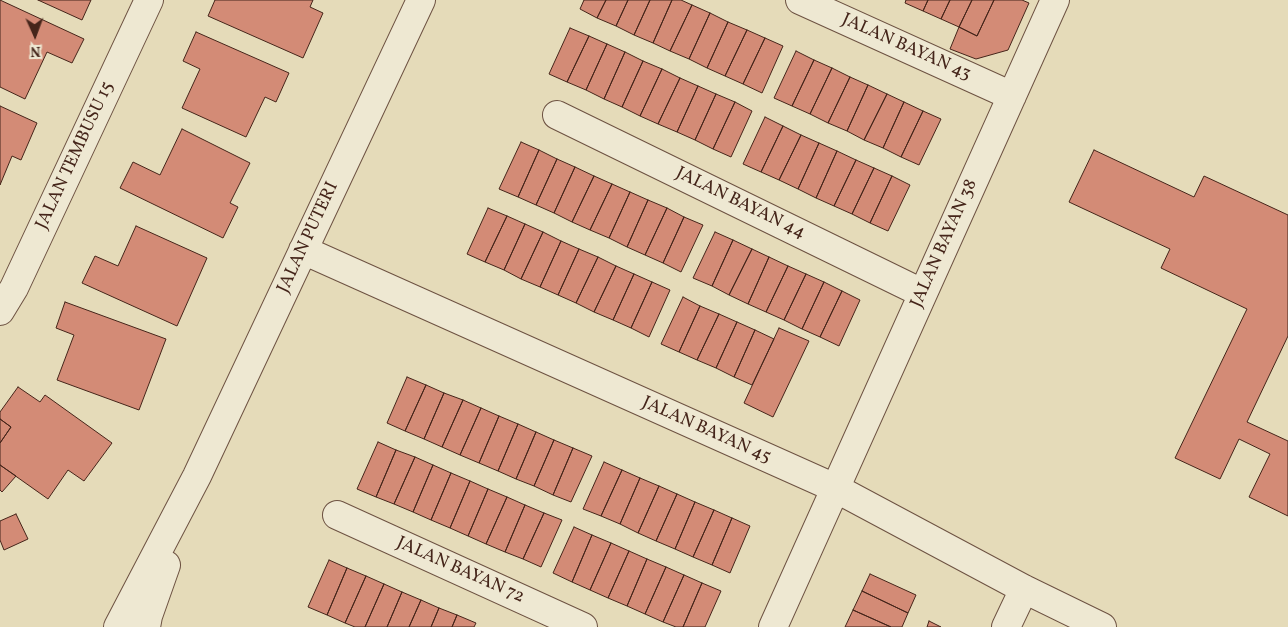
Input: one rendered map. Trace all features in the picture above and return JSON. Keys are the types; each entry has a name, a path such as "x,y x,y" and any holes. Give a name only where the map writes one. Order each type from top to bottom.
{"street":[{"name":"JALAN TEMBUSU 15","path":"0,311 14,288 149,0"},
{"name":"JALAN PUTERI","path":"118,627 198,476 421,0"},
{"name":"JALAN BAYAN 43","path":"800,0 1012,96"},
{"name":"JALAN BAYAN 38","path":"773,627 1055,0"},
{"name":"JALAN BAYAN 44","path":"557,115 922,293"},
{"name":"JALAN BAYAN 45","path":"303,250 835,488 1024,589 1102,627"},
{"name":"JALAN PUTERI","path":"146,627 148,616 198,476"},
{"name":"JALAN BAYAN 72","path":"337,515 583,627"},
{"path":"1006,627 1024,589"}],"building":[{"path":"0,0 84,39 72,63 47,52 25,99 0,87"},
{"path":"38,0 91,0 82,20"},
{"path":"215,0 313,0 310,7 323,13 303,58 208,16"},
{"path":"584,0 606,0 597,18 580,9"},
{"path":"606,0 628,0 616,26 597,18"},
{"path":"628,0 650,0 634,35 616,26"},
{"path":"650,0 672,0 653,43 634,35"},
{"path":"672,0 681,0 692,5 670,51 653,43"},
{"path":"906,0 928,0 923,11 905,3"},
{"path":"928,0 950,0 941,19 923,11"},
{"path":"950,0 972,0 959,27 941,19"},
{"path":"972,0 994,0 977,36 959,27"},
{"path":"994,0 1022,0 1029,3 1008,50 976,59 950,49 959,27 977,36"},
{"path":"692,5 710,13 689,59 670,51"},
{"path":"710,13 728,22 707,68 689,59"},
{"path":"728,22 747,30 725,76 707,68"},
{"path":"570,28 589,36 567,82 549,74"},
{"path":"747,30 765,38 743,84 725,76"},
{"path":"196,32 289,73 276,102 265,97 246,137 182,108 200,69 183,61"},
{"path":"589,36 607,44 586,90 567,82"},
{"path":"765,38 783,46 762,93 743,84"},
{"path":"607,44 625,52 604,99 586,90"},
{"path":"796,51 814,60 792,106 774,98"},
{"path":"625,52 643,61 622,107 604,99"},
{"path":"814,60 832,68 810,114 792,106"},
{"path":"643,61 662,69 640,116 622,107"},
{"path":"832,68 850,77 828,123 810,114"},
{"path":"662,69 680,78 658,124 640,116"},
{"path":"850,77 868,85 847,131 828,123"},
{"path":"680,78 698,86 677,132 658,124"},
{"path":"868,85 887,94 864,140 847,131"},
{"path":"698,86 716,94 695,140 677,132"},
{"path":"716,94 735,102 713,149 695,140"},
{"path":"887,94 904,102 883,148 864,140"},
{"path":"735,102 752,111 731,157 713,149"},
{"path":"904,102 923,111 901,157 883,148"},
{"path":"0,106 37,123 21,160 12,156 0,185"},
{"path":"923,111 941,119 919,165 901,157"},
{"path":"765,117 783,126 761,172 743,164"},
{"path":"783,126 801,135 779,180 761,172"},
{"path":"182,129 250,163 230,203 238,207 223,238 120,188 133,162 160,175"},
{"path":"801,135 819,143 798,189 779,180"},
{"path":"521,142 539,150 518,197 499,189"},
{"path":"819,143 837,151 816,198 798,189"},
{"path":"539,150 557,159 536,205 518,197"},
{"path":"1094,150 1194,197 1204,176 1288,215 1288,336 1247,422 1288,441 1288,516 1249,497 1270,454 1239,439 1220,479 1175,458 1247,309 1161,268 1170,249 1069,202"},
{"path":"837,151 856,160 834,206 816,198"},
{"path":"557,159 575,167 554,213 536,205"},
{"path":"856,160 874,168 852,214 834,206"},
{"path":"575,167 594,176 572,222 554,213"},
{"path":"874,168 892,176 870,223 852,214"},
{"path":"594,176 612,184 590,230 572,222"},
{"path":"892,176 910,185 888,231 870,223"},
{"path":"612,184 630,192 609,238 590,230"},
{"path":"630,192 648,200 627,247 609,238"},
{"path":"648,200 667,208 645,255 627,247"},
{"path":"488,208 507,216 485,262 467,254"},
{"path":"667,208 684,217 663,263 645,255"},
{"path":"507,216 525,224 504,270 485,262"},
{"path":"684,217 703,225 681,272 663,263"},
{"path":"525,224 543,232 521,279 504,270"},
{"path":"136,226 207,258 177,326 82,283 95,256 118,266"},
{"path":"543,232 561,241 540,287 521,279"},
{"path":"715,232 733,240 712,286 693,278"},
{"path":"733,240 752,249 729,295 712,286"},
{"path":"561,241 579,249 558,295 540,287"},
{"path":"579,249 598,257 576,303 558,295"},
{"path":"752,249 769,257 748,304 729,295"},
{"path":"598,257 616,266 594,312 576,303"},
{"path":"769,257 788,266 766,312 748,304"},
{"path":"616,266 634,274 613,320 594,312"},
{"path":"788,266 806,274 784,320 766,312"},
{"path":"634,274 652,282 631,328 613,320"},
{"path":"806,274 824,282 802,329 784,320"},
{"path":"652,282 670,290 649,337 631,328"},
{"path":"824,282 842,291 820,337 802,329"},
{"path":"842,291 860,300 839,346 820,337"},
{"path":"683,297 700,306 679,352 661,344"},
{"path":"65,302 166,339 139,410 57,380 74,335 56,328"},
{"path":"700,306 719,314 697,360 679,352"},
{"path":"719,314 737,322 716,368 697,360"},
{"path":"737,322 755,330 734,377 716,368"},
{"path":"779,328 809,341 773,417 744,403"},
{"path":"755,330 774,339 752,385 734,377"},
{"path":"407,377 426,385 405,431 387,423"},
{"path":"426,385 444,393 424,439 405,431"},
{"path":"18,387 40,402 45,395 112,443 84,481 68,470 48,499 0,465 0,443 11,427 0,419 0,412"},
{"path":"444,393 463,400 442,447 424,439"},
{"path":"463,400 481,408 460,455 442,447"},
{"path":"481,408 499,416 479,463 460,455"},
{"path":"499,416 518,424 498,471 479,463"},
{"path":"0,419 11,427 0,443"},
{"path":"518,424 536,432 516,479 498,471"},
{"path":"536,432 554,440 534,486 516,479"},
{"path":"554,440 573,448 553,495 534,486"},
{"path":"378,442 396,450 376,497 357,489"},
{"path":"573,448 592,456 571,502 553,495"},
{"path":"396,450 415,457 394,504 376,497"},
{"path":"415,457 433,465 413,512 394,504"},
{"path":"604,462 622,470 601,516 583,509"},
{"path":"0,465 16,476 2,492 0,490"},
{"path":"433,465 451,473 431,520 413,512"},
{"path":"622,470 640,478 620,524 601,516"},
{"path":"451,473 470,481 450,528 431,520"},
{"path":"640,478 659,486 638,533 620,524"},
{"path":"470,481 488,489 468,536 450,528"},
{"path":"659,486 677,494 656,541 638,533"},
{"path":"488,489 507,497 486,544 468,536"},
{"path":"677,494 695,502 675,549 656,541"},
{"path":"507,497 525,505 505,552 486,544"},
{"path":"695,502 714,510 693,557 675,549"},
{"path":"525,505 544,513 523,559 505,552"},
{"path":"714,510 732,518 712,565 693,557"},
{"path":"544,513 562,520 541,567 523,559"},
{"path":"16,514 28,539 4,550 0,540 0,521"},
{"path":"732,518 750,526 730,573 712,565"},
{"path":"574,527 592,535 572,582 553,573"},
{"path":"592,535 611,543 590,590 572,582"},
{"path":"611,543 629,551 608,598 590,590"},
{"path":"629,551 647,559 627,606 608,598"},
{"path":"647,559 666,567 645,614 627,606"},
{"path":"329,560 347,568 327,615 308,607"},
{"path":"666,567 684,575 663,622 645,614"},
{"path":"347,568 366,576 345,623 327,615"},
{"path":"870,574 916,595 908,613 862,591"},
{"path":"684,575 702,583 683,627 676,627 663,622"},
{"path":"366,576 384,584 365,627 355,627 345,623"},
{"path":"702,583 721,591 705,627 683,627"},
{"path":"384,584 402,592 387,627 365,627"},
{"path":"862,591 908,613 902,627 891,627 853,610"},
{"path":"402,592 421,600 409,627 387,627"},
{"path":"421,600 439,608 431,627 409,627"},
{"path":"439,608 457,615 452,627 431,627"},
{"path":"853,610 891,627 845,627"},
{"path":"457,615 476,623 474,627 452,627"},
{"path":"929,621 941,627 927,627"}]}
